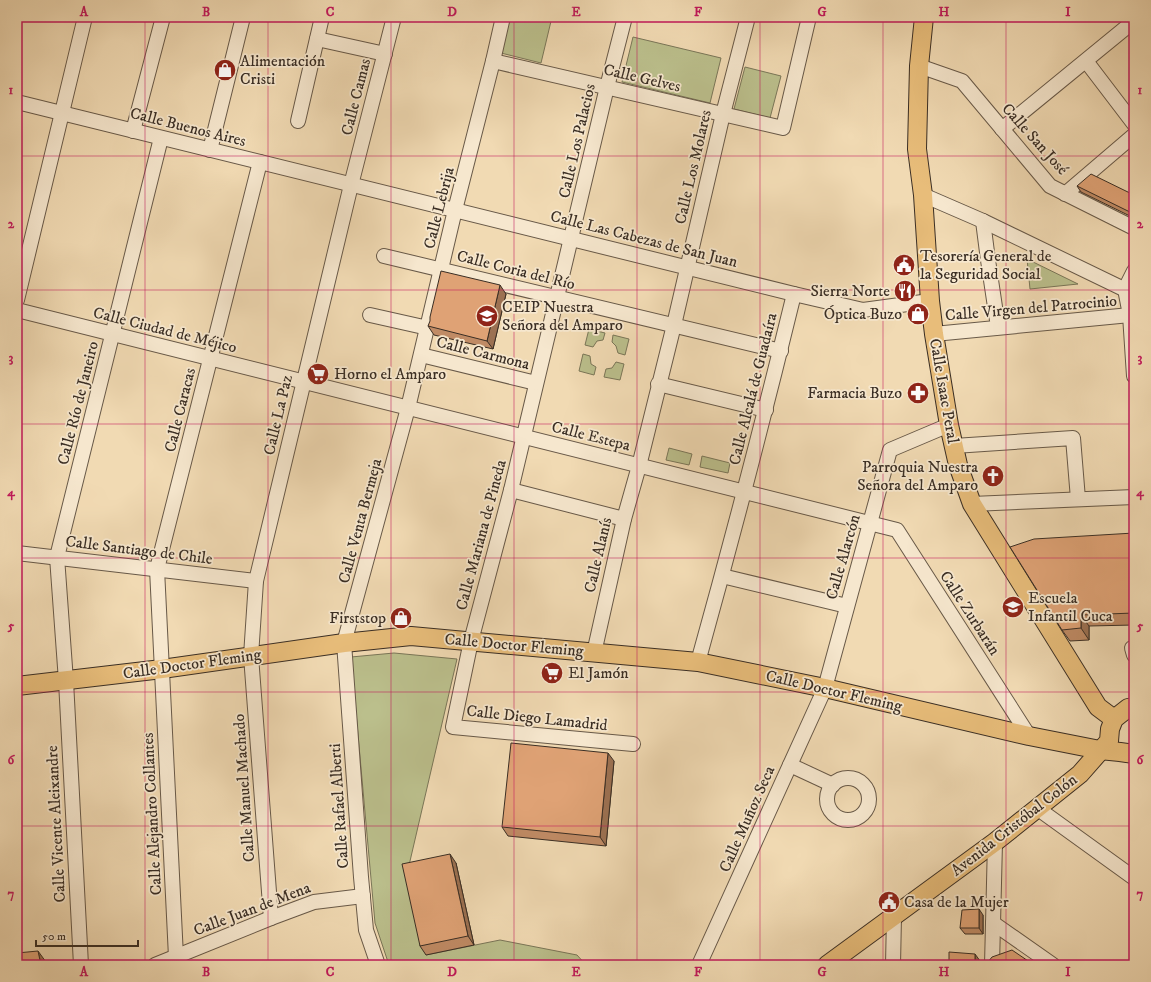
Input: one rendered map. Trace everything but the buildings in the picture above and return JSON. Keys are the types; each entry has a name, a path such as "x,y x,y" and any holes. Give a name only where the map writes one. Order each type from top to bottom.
{"main road":[{"name":"Calle Isaac Peral","path":"924,17 919,66 918,149 934,334 949,425 958,465 972,504 1098,706 1114,719"},
{"name":"Calle Doctor Fleming","path":"17,686 162,669 344,643 411,636 698,662 825,688 1029,736 1100,750 1134,754"},
{"path":"1114,719 1128,708 1134,707"},
{"name":"Avenida Cristóbal Colón","path":"827,965 995,842 1080,774 1109,741 1110,729 1114,719"}],"street":[{"path":"17,300 86,17"},
{"path":"133,131 163,17"},
{"path":"210,150 243,17"},
{"path":"298,121 322,17"},
{"name":"Calle Camas","path":"351,185 394,17"},
{"name":"Calle Lebrija","path":"408,408 503,17"},
{"name":"Calle Los Palacios","path":"523,437 625,17"},
{"name":"Calle Los Molares","path":"639,466 658,384 674,325 723,114 748,17"},
{"name":"Calle Gelves","path":"493,61 783,128 809,17"},
{"path":"1002,129 1134,21"},
{"path":"317,39 385,54"},
{"path":"1086,61 1134,124"},
{"name":"Calle San José","path":"919,66 962,81 1050,186 1134,228"},
{"name":"Calle Buenos Aires","path":"17,102 351,185"},
{"path":"1065,194 1134,135"},
{"name":"Calle Río de Janeiro","path":"66,681 57,557 161,138"},
{"name":"Calle Caracas","path":"162,669 157,569 260,162"},
{"name":"Calle Las Cabezas de San Juan","path":"351,185 863,310 930,301"},
{"name":"Calle La Paz","path":"251,656 256,581 351,185"},
{"path":"923,195 983,221 1130,291"},
{"path":"983,221 998,328"},
{"name":"Calle Coria del Río","path":"384,256 780,351"},
{"path":"1134,271 1130,291 1134,376"},
{"name":"Calle Alcalá de Guadaíra","path":"698,662 766,410 794,294"},
{"name":"Calle Ciudad de Méjico","path":"17,310 304,382"},
{"path":"370,315 428,328"},
{"name":"Calle Virgen del Patrocinio","path":"934,334 1130,315"},
{"name":"Calle Carmona","path":"421,355 536,383"},
{"name":"Calle Estepa","path":"304,382 870,524"},
{"path":"658,384 766,410"},
{"name":"Calle Venta Bermeja","path":"344,643 408,408"},
{"name":"Calle Alarcón","path":"825,688 890,450 949,425"},
{"name":"Calle Mariana de Pineda","path":"471,642 511,490 523,437"},
{"path":"954,446 1073,438 1078,499"},
{"name":"Calle Alanís","path":"594,653 624,519 639,466"},
{"path":"511,490 624,519"},
{"path":"972,504 1134,496"},
{"name":"Calle Zurbarán","path":"870,524 897,530 1029,736"},
{"name":"Calle Santiago de Chile","path":"17,552 256,581"},
{"path":"722,576 847,606"},
{"name":"Calle Diego Lamadrid","path":"471,642 453,726 633,744"},
{"name":"Calle Rafael Alberti","path":"344,643 366,930 378,965"},
{"name":"Calle Manuel Machado","path":"251,656 271,918"},
{"name":"Calle Alejandro Collantes","path":"162,669 176,957"},
{"name":"Calle Vicente Aleixandre","path":"66,681 81,965"},
{"name":"Calle Muñoz Seca","path":"699,965 825,688"},
{"path":"790,765 833,784"},
{"path":"1037,808 1134,878"},
{"path":"992,965 995,842"},
{"name":"Calle Juan de Mena","path":"155,965 314,902 363,896"},
{"path":"893,965 894,916"},
{"path":"993,923 1053,965"}],"green space":[{"path":"509,17 552,17 541,63 501,53"},
{"path":"633,37 721,58 710,103 622,82"},
{"path":"745,67 781,76 770,118 734,109"},
{"path":"1027,259 1078,284 1030,289"},
{"path":"589,329 605,333 603,340 597,341 593,347 585,345"},
{"path":"613,335 629,339 625,355 618,353 616,346 612,342"},
{"path":"583,354 590,356 591,364 596,367 594,375 579,371"},
{"path":"616,362 624,364 620,380 604,377 606,369 612,368"},
{"path":"669,448 692,454 689,465 666,460"},
{"path":"702,456 730,463 728,473 700,467"},
{"path":"394,653 457,659 407,874 426,955 500,940 577,955 586,965 389,965 375,923 351,657"}],"place":[{"name":"Alimentación Cristi","path":"225,70"},
{"name":"Tesorería General de la Seguridad Social","path":"904,265"},
{"name":"Sierra Norte","path":"905,291"},
{"name":"Óptica Buzo","path":"918,314"},
{"name":"CEIP Nuestra Señora del Amparo","path":"487,316"},
{"name":"Horno el Amparo","path":"318,374"},
{"name":"Farmacia Buzo","path":"918,393"},
{"name":"Parroquia Nuestra Señora del Amparo","path":"993,476"},
{"name":"Escuela Infantil Cuca","path":"1013,607"},
{"name":"Firststop","path":"401,618"},
{"name":"El Jamón","path":"552,673"},
{"name":"Casa de la Mujer","path":"889,902"}]}
